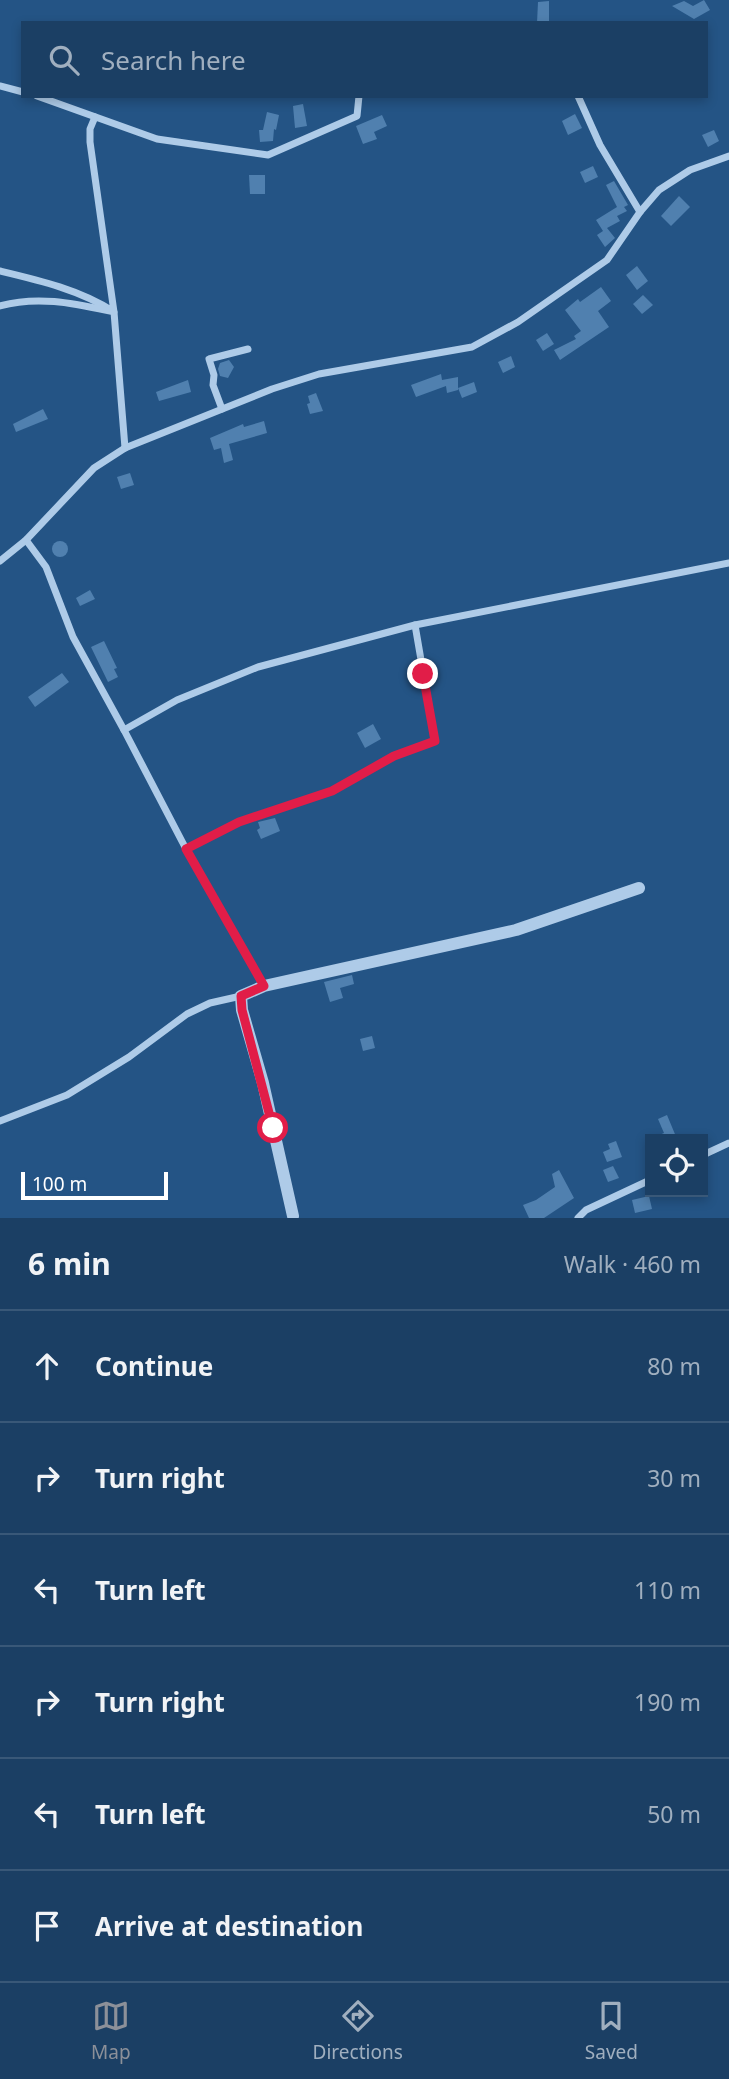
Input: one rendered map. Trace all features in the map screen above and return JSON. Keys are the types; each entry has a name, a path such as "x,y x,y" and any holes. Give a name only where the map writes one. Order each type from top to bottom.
{"street":[{"path":"0,86 21,91"},
{"path":"42,98 157,139 268,155 357,116 359,98"},
{"path":"579,98 600,145 640,212"},
{"path":"94,117 90,142 114,312 125,448"},
{"path":"0,561 26,540 94,468 125,448 272,388 319,374 472,347 518,322 607,260 640,212 659,190 690,170 729,156"},
{"path":"0,271 39,280 100,302 114,312"},
{"path":"0,306 17,301 66,301 114,312"},
{"path":"222,409 213,385 214,375 209,359 248,349"},
{"path":"26,540 46,567 73,637 186,849 264,986"},
{"path":"124,730 177,701 258,667 415,625 729,563"},
{"path":"186,849 239,822 332,791 394,756 435,741 415,625"},
{"path":"0,1121 67,1094 129,1057 187,1014 210,1003 241,996 264,986 516,930 639,888"},
{"path":"241,996 242,1010 263,1083 293,1216"},
{"path":"708,1153 729,1143"},
{"path":"578,1218 586,1210 645,1182"}],"building":[{"path":"704,0 710,10 694,19 672,6 684,1 693,6"},
{"path":"549,1 549,21 537,21 538,2"},
{"path":"303,104 307,126 295,128 293,106"},
{"path":"267,112 279,115 276,130 274,129 273,141 260,142 259,130 263,130"},
{"path":"575,114 582,128 568,135 562,121"},
{"path":"382,115 387,126 374,132 377,139 363,144 356,126"},
{"path":"714,130 719,141 708,147 702,135"},
{"path":"593,166 598,177 585,183 580,172"},
{"path":"249,175 265,175 265,194 250,194"},
{"path":"614,181 628,205 624,207 627,211 617,216 620,221 607,228 615,238 605,247 597,235 603,231 596,220 617,207 606,185"},
{"path":"679,196 690,207 671,226 661,216"},
{"path":"637,266 648,281 637,290 626,275"},
{"path":"601,287 611,301 598,311 609,327 560,360 554,350 576,339 574,336 581,331 565,310 578,299 580,302"},
{"path":"643,295 653,305 642,314 633,304"},
{"path":"547,333 554,344 543,351 536,340"},
{"path":"511,356 515,367 503,373 498,362"},
{"path":"229,360 234,367 228,378 220,376 220,363"},
{"path":"441,374 442,380 458,377 458,390 447,393 446,386 416,397 411,385"},
{"path":"188,380 191,392 159,401 156,392"},
{"path":"474,382 477,392 462,398 458,388"},
{"path":"316,393 323,411 310,414 308,396"},
{"path":"43,409 48,419 16,432 13,424"},
{"path":"264,421 267,433 229,444 233,460 224,463 221,448 214,450 210,438 243,424 244,427"},
{"path":"130,473 134,485 121,489 117,477"},
{"path":"60,541 66,543 66,555 60,557 54,555 52,549 54,543"},
{"path":"90,590 95,599 80,606 76,598"},
{"path":"104,641 117,668 114,669 118,677 108,682 91,647"},
{"path":"62,673 69,682 35,707 28,697"},
{"path":"373,724 381,739 365,748 357,733"},
{"path":"275,818 280,831 261,839 257,830 260,828 258,822"},
{"path":"352,975 354,984 340,988 343,998 330,1002 324,982"},
{"path":"372,1036 375,1048 363,1051 360,1039"},
{"path":"667,1115 675,1134 662,1134 664,1133 658,1119"},
{"path":"616,1141 622,1157 607,1162 603,1152 610,1149 608,1144"},
{"path":"613,1166 619,1178 608,1182 603,1170"},
{"path":"559,1170 574,1198 544,1218 529,1218 523,1205 555,1187 552,1174"},
{"path":"649,1197 652,1209 635,1213 632,1200"}],"route":[{"path":"273,1128 242,1010 241,996 264,986 186,849 274,808 332,791 394,756 435,741 423,674"}]}
